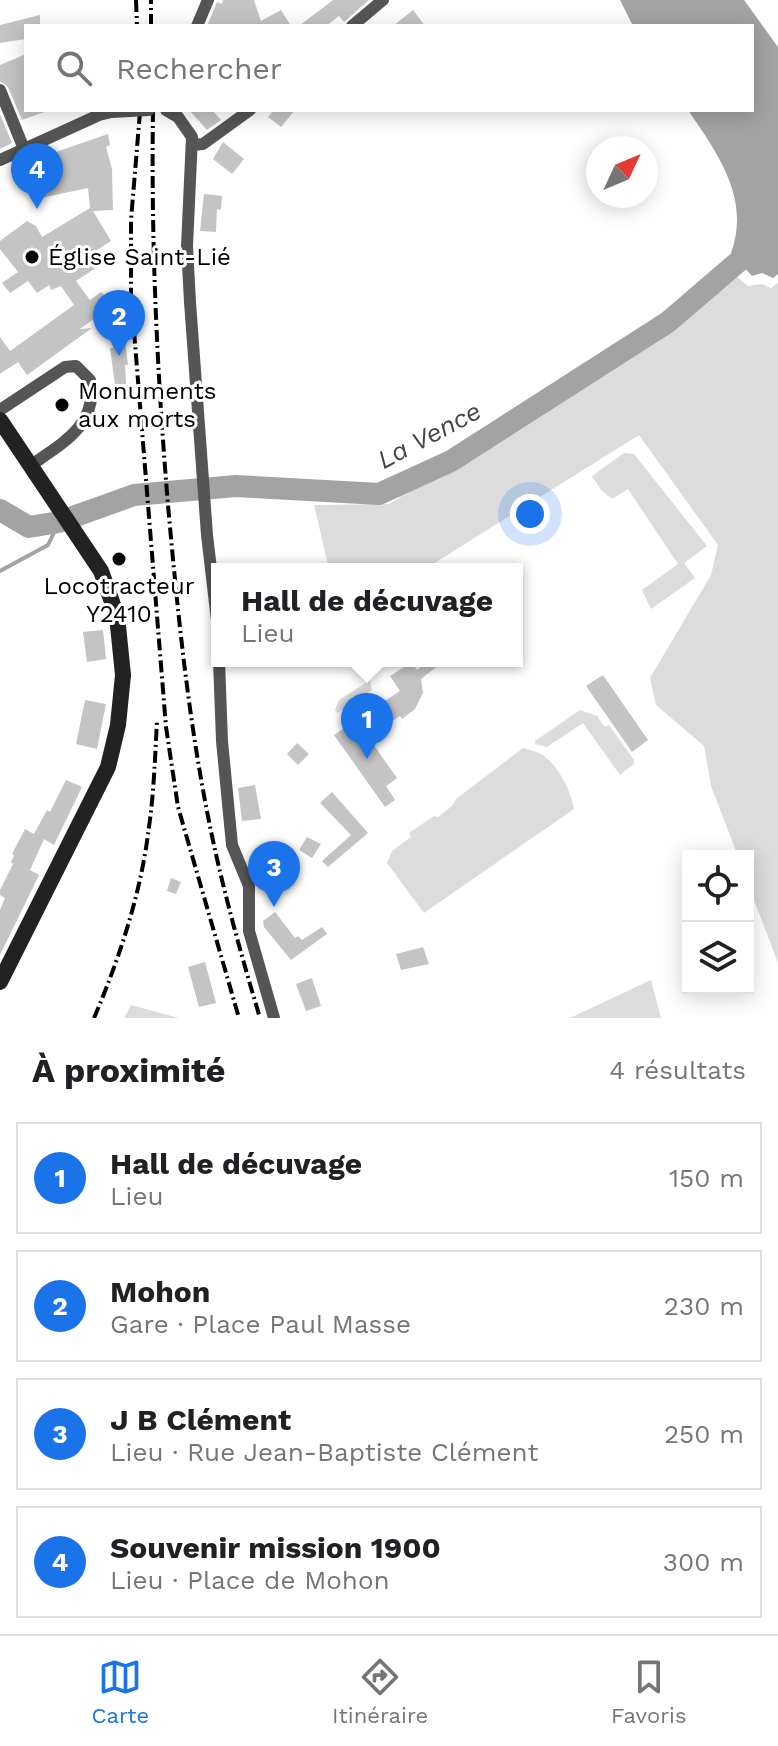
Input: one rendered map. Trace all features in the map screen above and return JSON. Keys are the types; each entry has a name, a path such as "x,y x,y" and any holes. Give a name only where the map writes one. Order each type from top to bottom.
{"main road":[{"path":"0,420 101,571 117,616 123,675 113,752 99,786 0,982"}],"street":[{"path":"198,24 208,0"},
{"path":"354,24 383,0"},
{"path":"0,90 24,149"},
{"path":"0,160 111,112"},
{"path":"171,112 185,126 193,145 187,246 211,563"},
{"path":"193,145 203,144 247,112"},
{"path":"0,410 65,367 76,366 90,380 91,406 82,427 31,465"},
{"path":"219,667 222,741 232,845 249,886 249,931 274,1018"}],"shaded area":[{"path":"620,0 744,0 778,47 778,274 773,278 762,273 752,276 731,253 737,214 734,195 720,160 689,112 754,112 754,24 632,24"},
{"path":"737,277 748,286 762,284 771,288 778,283 778,963 754,900 754,850 736,850 711,786 704,746 656,705 650,678 711,575 718,545 639,435 435,563 328,563 314,505 389,504 659,340"},
{"path":"624,453 634,454 707,546 684,563 695,578 651,609 642,590 678,564 628,489 612,499 592,476"},
{"path":"370,680 372,690 337,713 335,710 339,700"},
{"path":"580,710 597,716 605,727 609,725 634,764 620,775 583,723 547,747 535,744"},
{"path":"523,748 541,754 553,764 567,786 574,809 424,913 387,863 392,851 411,837 409,833 434,816 438,817 456,799"},
{"path":"651,980 661,1018 570,1018"},
{"path":"131,1005 179,1018 124,1018"}],"building":[{"path":"223,0 254,0 261,21 281,10 290,24 208,24 217,2 222,4"},
{"path":"333,0 369,0 344,22 339,16 329,24 302,24"},
{"path":"413,10 424,24 396,24"},
{"path":"40,15 40,24 24,24 24,39 0,43 0,25"},
{"path":"24,55 24,112 44,112 22,120 8,87 0,81 0,65"},
{"path":"191,112 214,112 221,120 207,130"},
{"path":"272,112 293,112 281,127 268,117"},
{"path":"0,114 12,143 0,149"},
{"path":"108,134 110,145 106,147 112,169 113,210 93,211 111,241 97,250 105,262 76,281 90,300 101,292 114,304 80,329 92,328 27,375 18,362 0,374 0,337 10,351 74,305 61,286 51,290 49,285 37,293 28,281 10,293 2,283 18,272 0,249 0,241 27,221 36,226 42,237 90,208 88,188 36,199 32,196 21,164"},
{"path":"223,142 244,159 232,174 213,159"},
{"path":"204,194 222,196 221,210 217,209 216,232 200,231"},
{"path":"123,325 128,365 125,365 126,384 115,385 110,348 113,348 111,327"},
{"path":"103,630 106,659 87,662 83,632"},
{"path":"404,667 415,667 417,670 436,667 421,679 423,693 415,709 368,737 397,778 386,786 395,800 385,807 334,735 400,691 390,676"},
{"path":"603,675 648,740 632,752 586,686"},
{"path":"85,700 106,704 97,749 76,744"},
{"path":"297,743 309,754 298,765 287,754"},
{"path":"66,780 82,787 54,845 44,839 30,870 39,875 0,955 0,910 5,898 0,895 0,890 13,864 12,854 25,829 34,834 47,810 50,812"},
{"path":"255,785 261,819 242,821 238,788"},
{"path":"332,792 368,833 328,867 322,861 351,835 320,803"},
{"path":"307,837 321,844 312,858 299,850"},
{"path":"171,878 181,882 176,894 167,891"},
{"path":"275,912 295,938 298,936 302,940 322,927 327,934 291,960 264,927 263,921"},
{"path":"423,947 429,964 401,970 396,954"},
{"path":"205,962 216,1003 199,1007 188,967"},
{"path":"312,978 321,1006 306,1011 296,984"}],"waterway":[{"name":"La Vence","path":"0,510 29,527 59,522 134,495 236,486 379,494 451,461 668,322 778,223"},
{"path":"0,571 48,545 59,522"}],"railway":[{"path":"136,0 137,24"},
{"path":"151,0 151,24"},
{"path":"140,112 131,220 131,294 166,727 178,807 239,1018"},
{"path":"153,112 158,357 168,505 185,671 212,836 260,1018"},
{"path":"94,1018 121,948 141,876 151,814 157,721"}],"place":[{"name":"Souvenir mission 1900","path":"37,209"},
{"name":"Église Saint-Lié","path":"32,257"},
{"name":"Mohon","path":"119,356"},
{"name":"Monuments aux morts","path":"62,405"},
{"name":"Locotracteur Y2410","path":"119,559"},
{"name":"Hall de décuvage","path":"367,759"},
{"name":"J B Clément","path":"274,907"}]}
